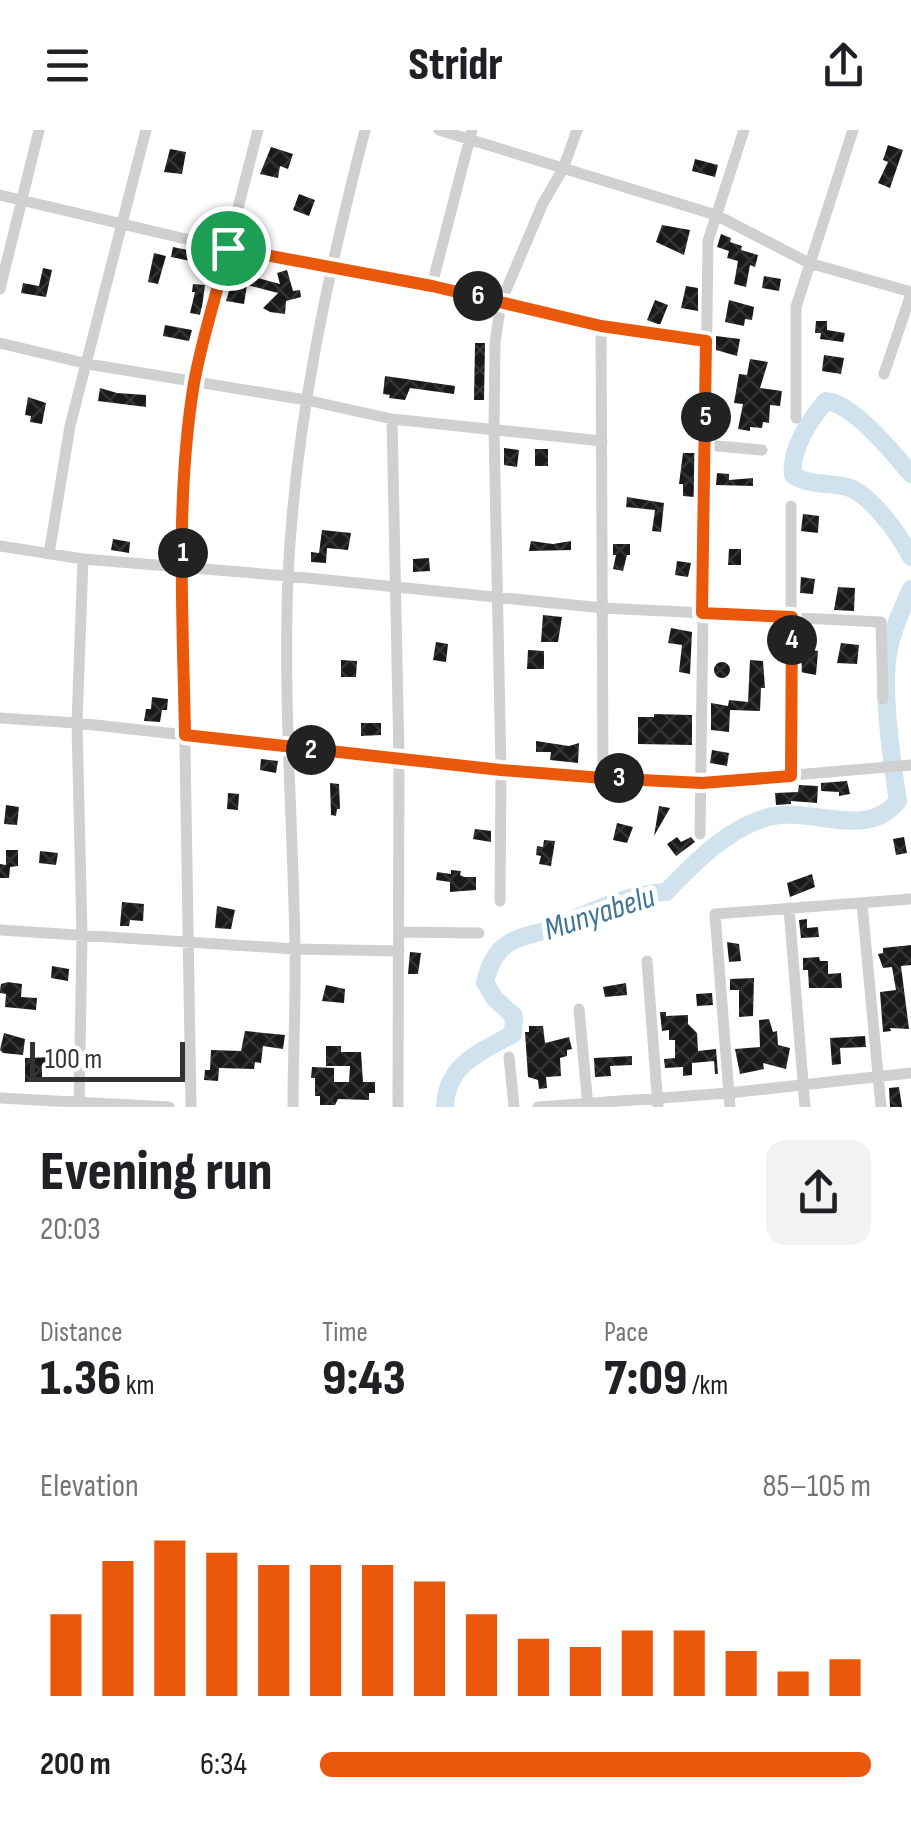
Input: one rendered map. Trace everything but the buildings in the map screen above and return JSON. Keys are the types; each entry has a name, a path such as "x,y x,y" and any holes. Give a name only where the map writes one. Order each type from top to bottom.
{"street":[{"path":"0,289 39,130"},
{"path":"49,554 70,426 146,130"},
{"path":"190,1107 182,568 188,434 194,380 258,130"},
{"path":"293,1107 295,948 288,748 288,576 306,400 330,267 366,130"},
{"path":"439,130 470,134 564,169 716,215 810,263 911,293 884,374"},
{"path":"500,901 496,342 501,302 544,203 564,169 577,130"},
{"path":"700,834 708,241 744,130"},
{"path":"796,418 796,307 853,130"},
{"path":"432,286 470,134"},
{"path":"0,196 228,248 432,286 601,326 706,341"},
{"path":"601,326 603,778"},
{"path":"0,343 88,364 306,400 392,420 602,441"},
{"path":"392,420 399,758 398,1107"},
{"path":"706,445 762,450"},
{"path":"791,506 791,776"},
{"path":"0,546 83,559 603,608 881,622 883,699"},
{"path":"79,1105 82,935 77,723 83,559"},
{"path":"0,718 603,778 702,783 905,765"},
{"path":"730,1100 715,914 911,898"},
{"path":"862,902 880,1107"},
{"path":"790,908 805,1107"},
{"path":"0,930 399,951"},
{"path":"399,932 479,933"},
{"path":"647,962 657,1103"},
{"path":"579,1009 587,1105"},
{"path":"509,1057 514,1107"},
{"path":"538,1107 730,1100 803,1086 911,1073"},
{"path":"0,1098 170,1107"}],"waterway":[{"name":"Munyabelu","path":"911,474 860,420 826,401 802,435 793,465 793,475 799,478 847,487 865,498 911,557"},
{"name":"Munyabelu","path":"445,1107 451,1080 458,1070 513,1034 514,1016 495,999 485,982 504,946 620,901 666,892 699,859 751,823 782,815 869,819 885,813 898,801 888,724 887,664 893,633 911,589"}],"route":[{"path":"228,248 432,286 601,326 706,341 702,613 792,617 791,776 702,783 603,778 185,735 182,568 188,434 194,380 228,248"}]}
